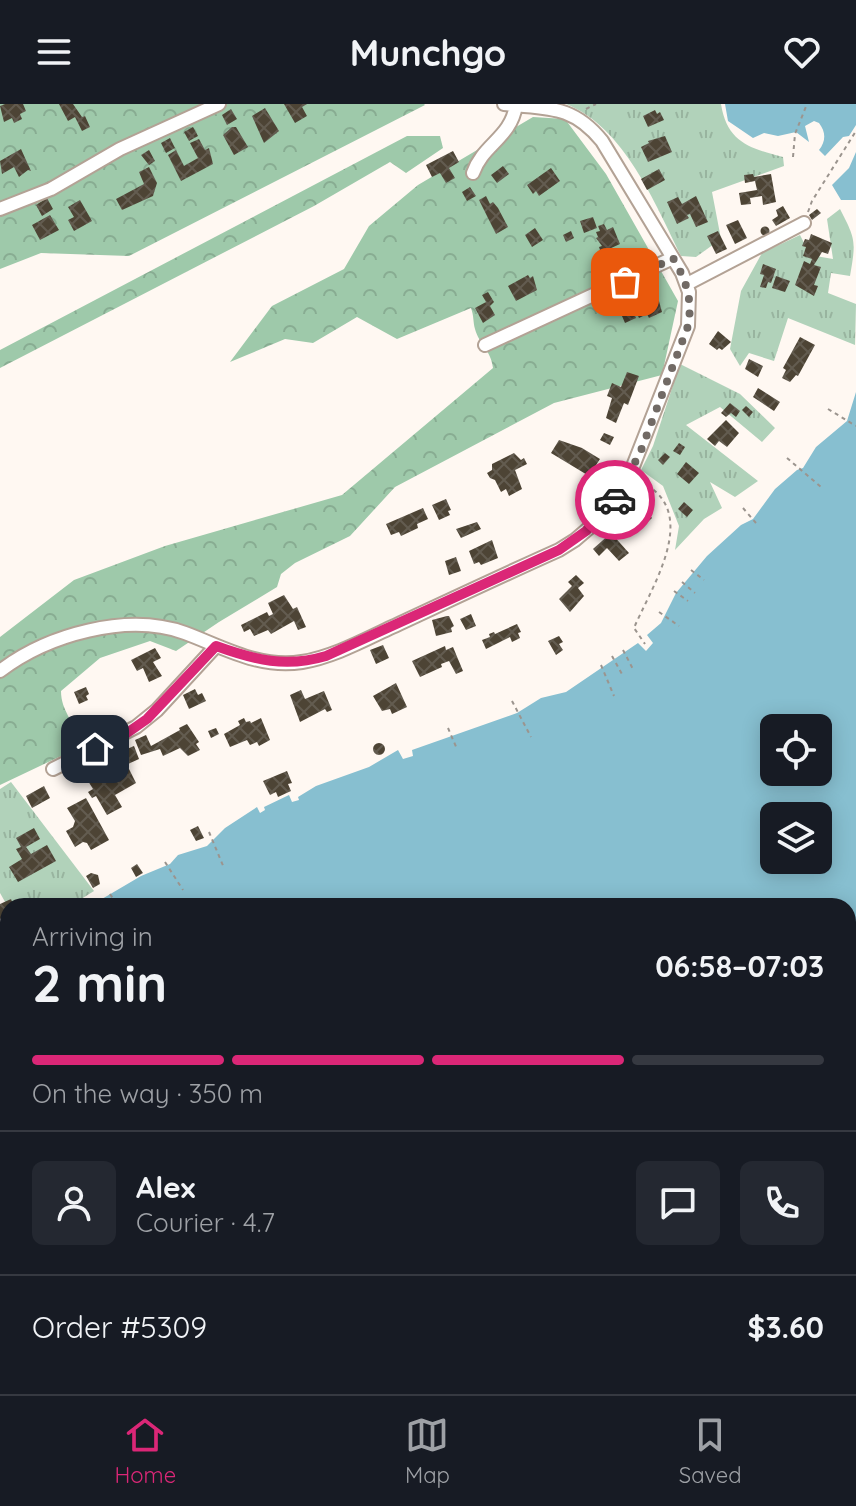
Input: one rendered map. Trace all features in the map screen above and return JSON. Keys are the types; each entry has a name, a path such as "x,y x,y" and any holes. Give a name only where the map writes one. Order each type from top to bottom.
{"street":[{"path":"0,209 51,189 120,149 213,105"},
{"path":"0,671 40,649 90,631 117,626 163,627 251,659 288,664 315,659 351,646 575,540 606,511 630,474 688,326 690,300 687,284 602,141 582,120 562,110 510,105 512,124 481,156 473,173"},
{"path":"687,284 804,223"},
{"path":"485,345 673,258"},
{"path":"53,769 136,727 157,710 216,646"}],"path":[{"path":"793,157 795,134 807,104"},
{"path":"804,223 812,201 856,131"},
{"path":"828,409 856,426"},
{"path":"787,458 821,487"},
{"path":"630,474 658,493 672,526 667,553 634,628 645,644"},
{"path":"743,508 756,523"},
{"path":"691,570 704,580"},
{"path":"682,582 695,593"},
{"path":"674,591 688,601"},
{"path":"659,612 679,626"},
{"path":"623,650 634,671"},
{"path":"612,656 623,676"},
{"path":"601,665 614,696"},
{"path":"512,701 531,737"},
{"path":"448,728 457,749"},
{"path":"209,832 224,868"},
{"path":"165,862 183,890"},
{"path":"110,894 113,898"}],"green space":[{"path":"0,104 425,105 129,256 41,253 0,269"},
{"path":"566,104 721,104 728,127 734,135 750,146 783,157 784,166 712,192 721,239 696,257 681,256 636,169 621,148 587,115"},
{"path":"533,117 565,119 606,174 678,301 662,375 554,403 395,487 350,536 295,563 281,574 277,587 176,651 150,641 100,658 61,691 75,744 61,756 0,785 0,637 74,580 165,546 342,495 493,368 474,326 471,308 397,339 357,317 313,343 285,339 230,362 272,306 344,269 369,226 418,185"},
{"path":"407,136 440,136 443,148 406,173 390,162 314,206 0,368 0,350"},
{"path":"840,209 853,241 852,264 850,276 831,273 828,293 856,304 855,345 788,318 774,361 749,353 740,366 730,349 741,291 762,253 800,235 810,255 833,259 827,219"},
{"path":"680,364 740,394 775,428 762,442 720,407 686,425 758,481 735,497 710,482 722,508 704,519 675,550 679,526 663,486 641,470 653,446"},
{"path":"11,782 94,891 83,898 3,898 0,893 0,789"}],"water":[{"path":"725,104 856,104 856,125 849,136 843,137 825,156 819,150 824,136 819,123 814,121 805,126 809,142 796,132 778,136 764,133 753,138 728,121"},
{"path":"856,152 856,200 841,200 832,185 849,168"},
{"path":"856,392 856,898 104,898 141,876 170,864 178,855 207,846 225,828 257,807 260,813 265,810 264,807 289,795 292,802 299,800 298,797 316,786 369,767 398,750 403,759 413,756 412,750 517,713 541,698 566,692 638,643 646,651 653,643 647,635 661,623 676,593 707,556 741,525 753,519 775,489 803,468 816,447 847,421"}],"building":[{"path":"23,104 26,111 20,114 22,119 14,123 12,118 4,122 0,106"},
{"path":"59,104 73,104 82,117 85,116 90,127 82,131 75,117 68,121"},
{"path":"284,104 307,104 302,107 307,116 295,123"},
{"path":"265,108 279,131 264,143 252,116"},
{"path":"231,109 237,119 227,125 222,115"},
{"path":"655,110 664,120 648,127 643,116"},
{"path":"193,127 198,136 189,141 184,132"},
{"path":"236,127 248,147 234,155 223,135"},
{"path":"665,136 672,152 648,162 641,147 648,141"},
{"path":"170,138 175,148 166,153 161,143"},
{"path":"199,139 205,150 209,148 213,164 181,181 168,155 176,150 184,166 198,158 190,143"},
{"path":"21,149 31,171 19,177 14,167 2,174 0,161"},
{"path":"149,150 155,161 149,165 141,155"},
{"path":"453,151 459,162 449,168 455,178 446,183 440,173 432,177 426,165"},
{"path":"503,166 509,174 497,183 491,175"},
{"path":"149,167 157,183 153,196 122,210 116,199 144,184 139,172"},
{"path":"551,168 560,181 539,196 536,191 533,194 527,185"},
{"path":"659,169 665,180 647,190 641,179"},
{"path":"753,174 754,177 771,174 776,202 763,205 762,196 750,198 751,204 741,205 739,193 757,190 755,181 745,183 744,175"},
{"path":"470,187 476,196 467,201 462,192"},
{"path":"486,196 490,204 493,202 498,208 508,227 496,234 479,200"},
{"path":"696,196 708,222 696,227 690,214 687,215 689,218 677,224 667,202 678,197 682,204"},
{"path":"47,198 53,209 42,216 36,205"},
{"path":"80,200 92,221 74,231 68,220 74,217 68,207"},
{"path":"783,206 790,218 776,226 772,220 778,216 776,210"},
{"path":"817,209 821,213 812,220 809,215"},
{"path":"50,215 59,230 40,240 32,225"},
{"path":"593,217 597,228 584,233 580,221"},
{"path":"738,220 747,238 735,244 726,225"},
{"path":"604,224 607,230 613,227 620,244 602,256 599,247 602,246 596,232 600,231 598,226"},
{"path":"765,226 770,231 765,236 760,231"},
{"path":"535,228 543,240 532,247 525,235"},
{"path":"571,231 574,238 566,242 563,235"},
{"path":"718,231 727,249 716,254 707,236"},
{"path":"811,234 832,243 828,254 822,252 814,265 821,267 814,285 818,286 814,296 795,285 804,261 810,264 812,259 803,256 806,247 802,246"},
{"path":"763,264 776,269 766,288 760,287 764,275 760,274"},
{"path":"528,275 530,278 533,276 537,290 516,301 508,286"},
{"path":"776,276 790,281 785,292 772,288"},
{"path":"652,291 654,295 657,294 662,312 649,318 647,314 639,318 633,305 641,302 639,296"},
{"path":"488,292 494,302 490,306 495,315 483,323 475,308 486,302 482,295"},
{"path":"630,304 636,318 625,323 619,309"},
{"path":"718,331 731,342 722,350 709,344"},
{"path":"800,337 815,345 798,376 790,382 782,378 786,370 783,368"},
{"path":"749,359 763,366 758,377 745,369"},
{"path":"627,372 639,376 628,405 624,403 616,423 606,418 612,398 607,396 612,383 621,387"},
{"path":"758,388 780,402 774,411 753,397"},
{"path":"730,403 740,411 736,417 731,413 726,417 721,413"},
{"path":"746,406 753,412 749,417 742,410"},
{"path":"726,420 739,433 727,447 719,441 715,446 707,439"},
{"path":"604,433 614,437 610,445 600,440"},
{"path":"559,440 582,448 600,459 589,476 551,453"},
{"path":"679,443 685,447 680,455 673,451"},
{"path":"514,453 521,460 524,458 527,464 515,470 522,489 509,496 506,489 501,492 487,473 492,470 492,464"},
{"path":"665,453 670,457 663,465 658,460"},
{"path":"686,462 699,473 689,484 677,474"},
{"path":"595,477 606,483 593,502 583,496"},
{"path":"446,499 450,515 439,520 432,505"},
{"path":"684,502 693,510 687,517 678,509"},
{"path":"641,506 652,518 634,534 624,521"},
{"path":"423,508 428,519 417,524 418,528 401,536 399,532 391,535 386,524"},
{"path":"477,522 481,529 461,538 456,529"},
{"path":"611,533 629,553 619,561 607,548 599,556 593,549"},
{"path":"492,540 498,558 481,565 479,562 474,564 469,551"},
{"path":"456,557 461,571 449,575 445,561"},
{"path":"576,575 584,583 578,588 584,596 570,612 559,599 572,586 568,582"},
{"path":"284,595 293,609 297,607 306,627 298,630 294,621 271,634 268,630 254,636 250,629 244,632 241,625 267,612 269,616 273,614 268,603"},
{"path":"471,614 476,626 466,630 460,619"},
{"path":"449,616 454,626 452,632 436,636 432,620"},
{"path":"517,624 520,638 512,642 510,637 486,649 482,640 490,637 489,634"},
{"path":"559,636 563,650 556,655 548,641"},
{"path":"383,645 389,658 376,664 370,650"},
{"path":"445,646 446,650 453,647 463,671 456,674 449,661 420,677 412,661"},
{"path":"155,648 161,658 153,662 162,676 149,682 143,668 137,671 131,660"},
{"path":"396,683 407,707 392,714 390,709 382,711 373,696"},
{"path":"86,687 88,700 79,704 74,692"},
{"path":"195,689 198,695 202,693 206,701 189,709 183,695"},
{"path":"301,690 305,699 324,691 332,710 327,712 325,709 300,722 290,695"},
{"path":"244,718 251,723 261,718 270,740 259,746 257,742 250,745 247,740 230,747 224,734 240,725 238,721"},
{"path":"187,724 199,742 196,744 200,750 188,756 180,748 163,756 160,749 141,755 135,740 146,735 151,746"},
{"path":"216,728 219,734 211,738 208,731"},
{"path":"379,743 385,749 379,755 373,749"},
{"path":"134,746 139,759 128,764 122,751"},
{"path":"98,765 107,779 128,767 136,783 115,795 122,807 107,815 96,796 92,798 88,792 93,789 83,773"},
{"path":"287,771 292,783 288,784 291,791 278,797 276,792 270,795 263,781"},
{"path":"44,786 50,798 32,808 26,796"},
{"path":"86,798 109,840 91,850 83,842 75,847 66,831 73,827 75,821 67,808"},
{"path":"198,826 204,838 196,841 190,830"},
{"path":"34,828 40,839 26,847 31,854 47,845 56,861 18,882 9,867 22,859 16,849 21,847 16,838"},
{"path":"137,864 143,873 136,877 131,868"},
{"path":"91,873 98,875 100,884 93,888 86,876"}],"way so far":[{"path":"615,500 640,453 688,326 690,313 687,284 673,258 625,282"}],"route":[{"path":"95,749 147,719 216,646 264,662 299,663 326,656 559,550 586,531 615,500"}]}
